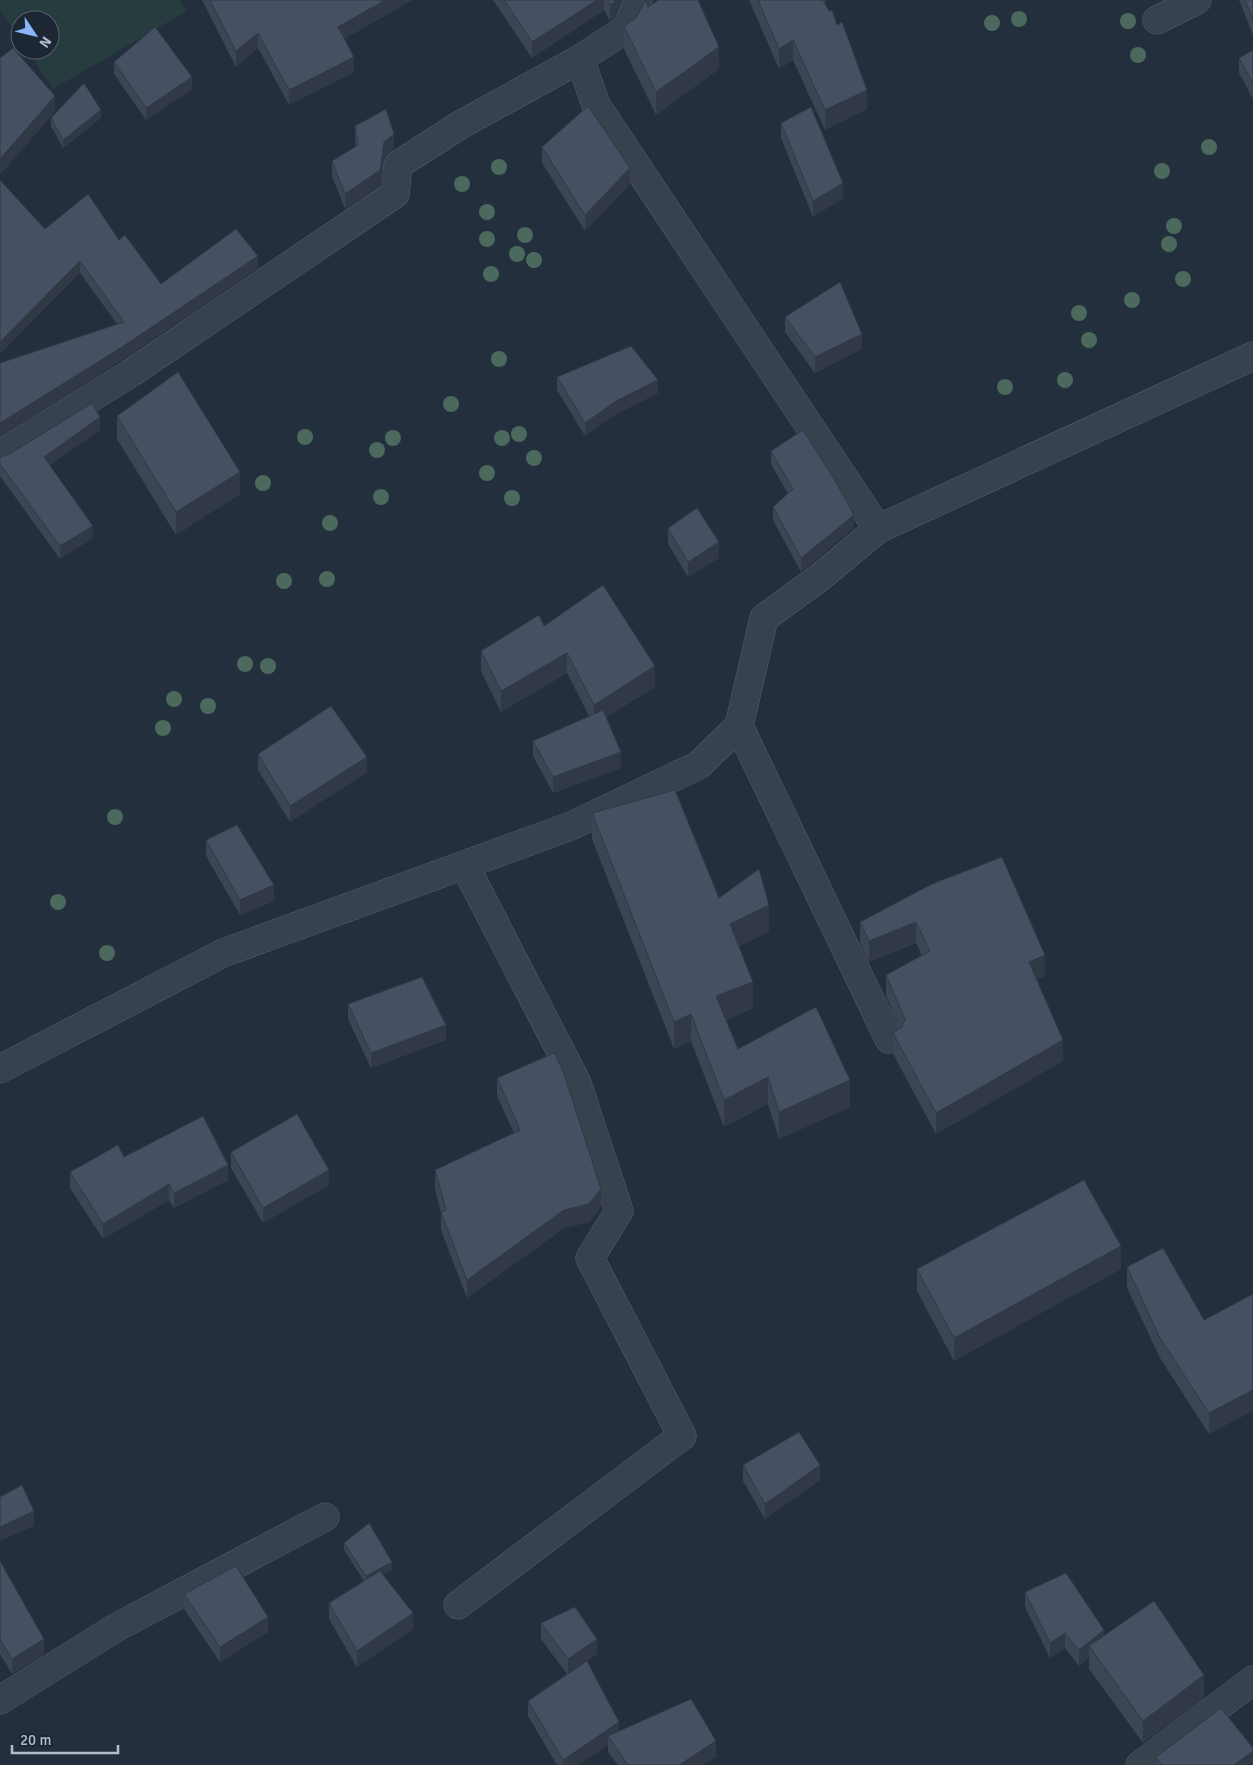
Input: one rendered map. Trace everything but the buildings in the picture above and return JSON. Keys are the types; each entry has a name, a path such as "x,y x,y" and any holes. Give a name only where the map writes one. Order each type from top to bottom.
{"street":[{"path":"0,454 131,373 395,194 398,165 460,125 580,59 627,28 638,0"},
{"path":"1157,20 1197,0"},
{"path":"580,59 596,105 878,530"},
{"path":"0,1069 224,953 571,826 699,765 739,726 764,618 819,578 878,530 1253,356"},
{"path":"739,726 889,1038"},
{"path":"458,1605 682,1436 590,1258 619,1211 577,1083 465,866"},
{"path":"0,1700 117,1627 325,1517"},
{"path":"1140,1765 1253,1680"}],"green space":[{"path":"0,0 180,0 187,11 53,89 34,60 60,60 60,10 10,10 10,24 0,10"}]}
